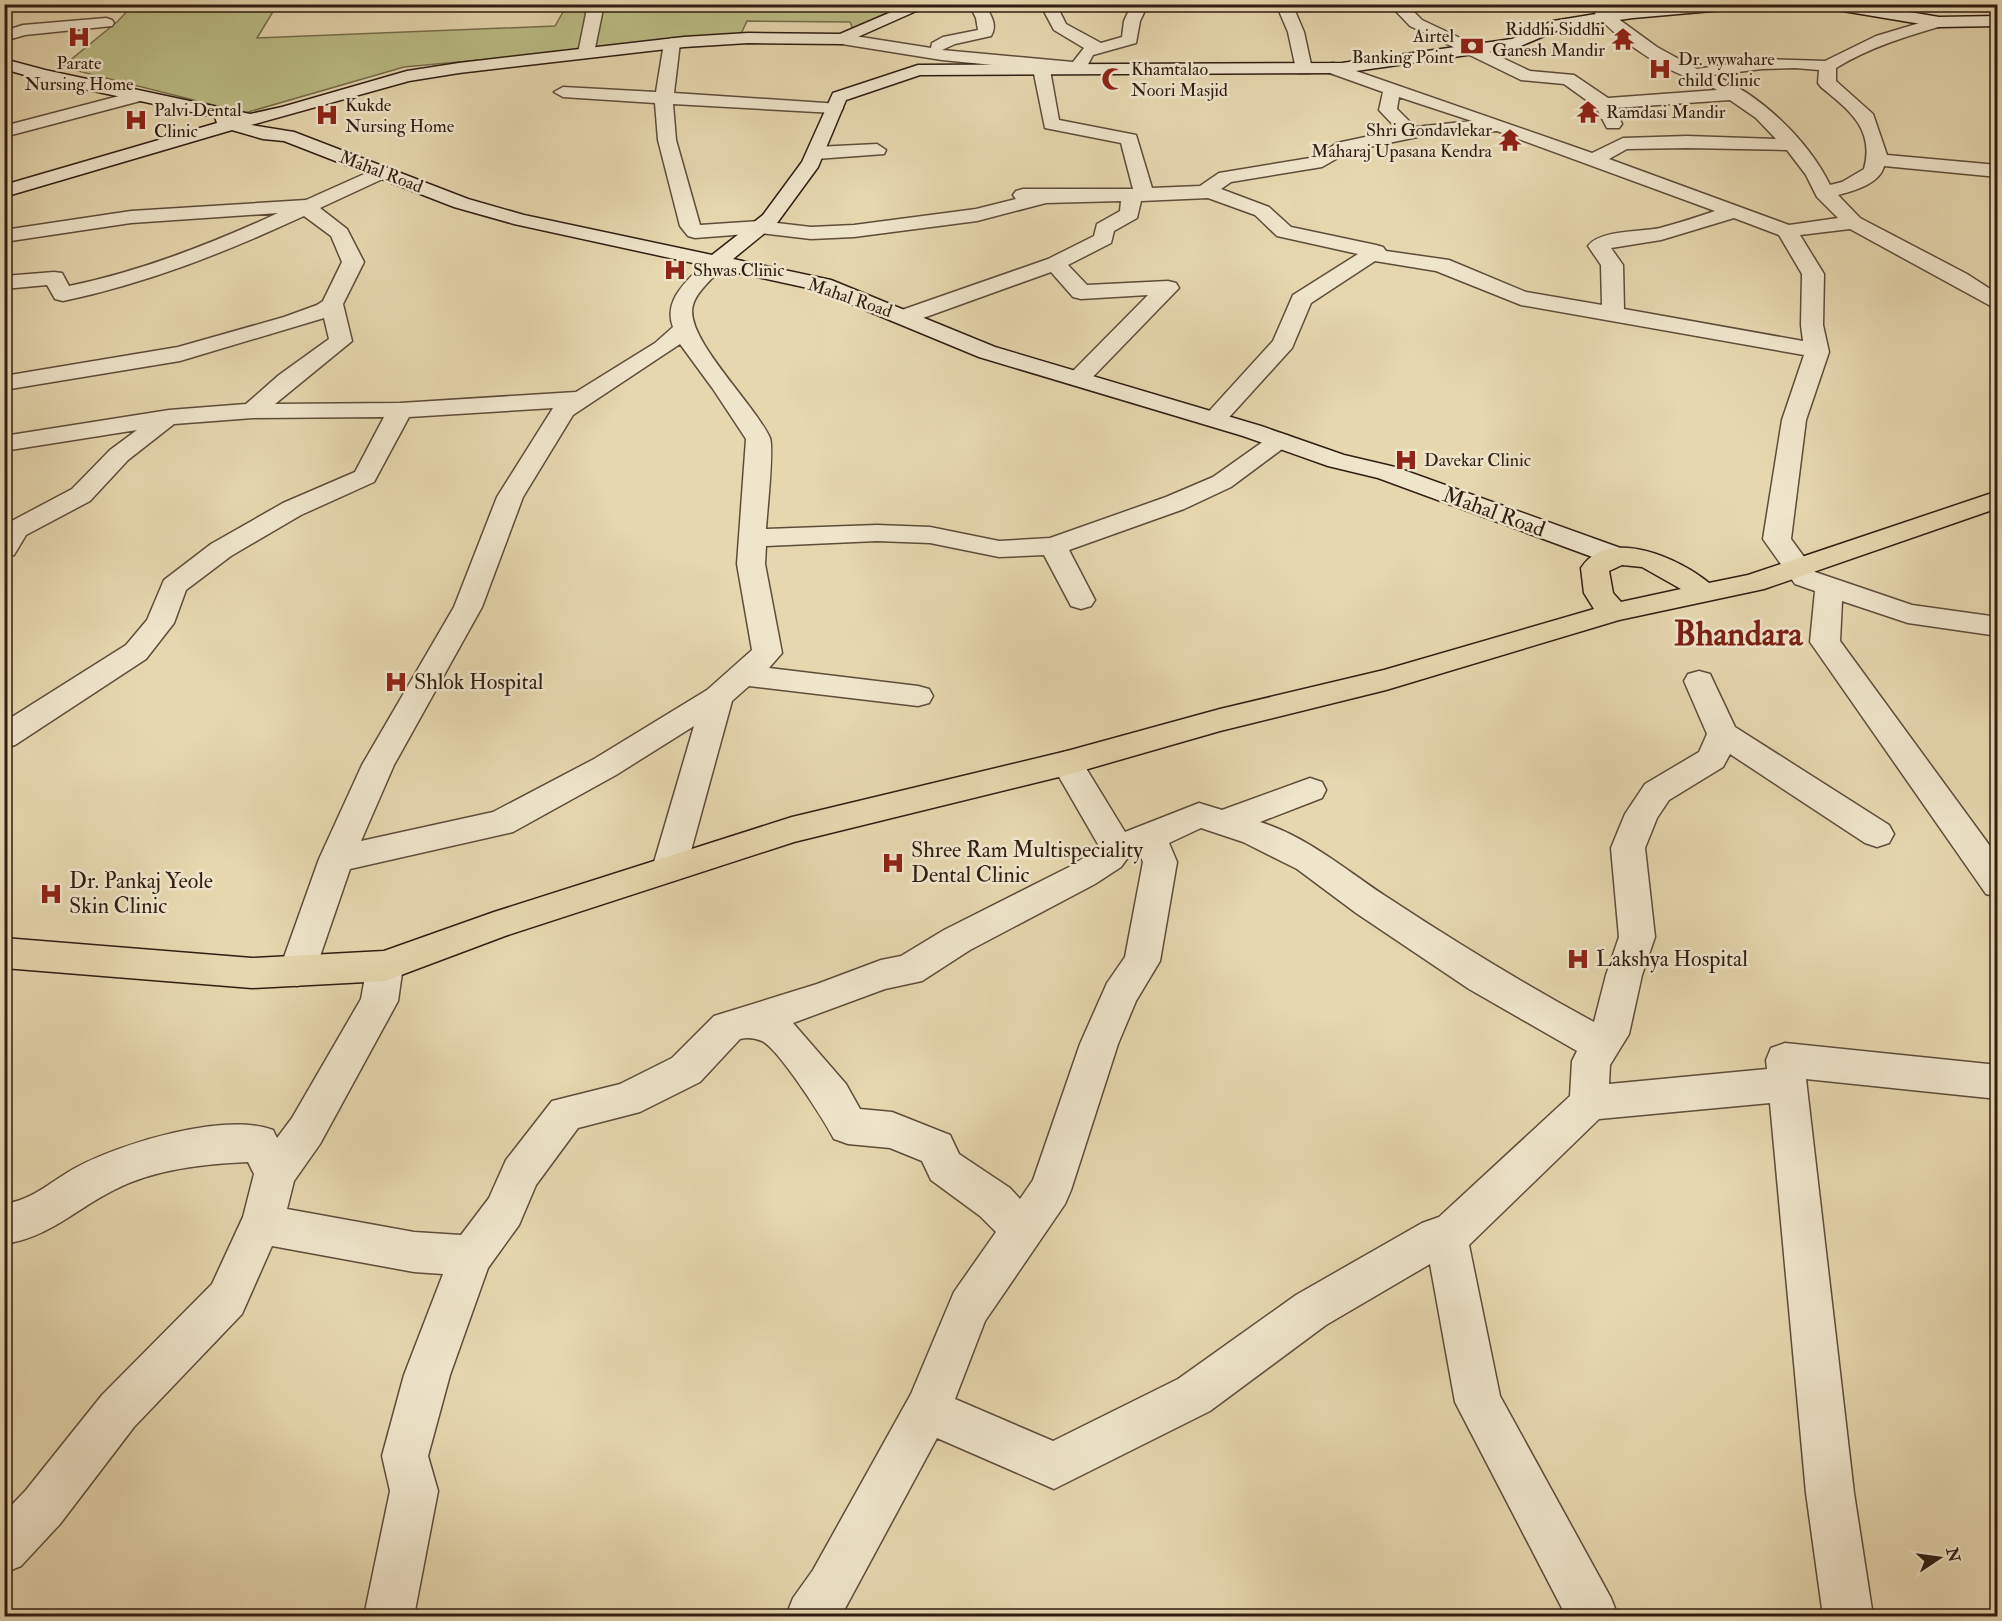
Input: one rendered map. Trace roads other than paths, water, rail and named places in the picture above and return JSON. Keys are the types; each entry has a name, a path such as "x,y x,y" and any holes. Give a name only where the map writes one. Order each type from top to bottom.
{"main road":[{"path":"4,953 252,973 385,966 494,926 792,830 1067,763 1220,720 1386,680 1615,612 1755,583 1998,499"},
{"path":"1615,612 1605,604 1596,590 1606,563 1640,558 1681,574 1703,593"}],"street":[{"path":"586,53 596,4"},
{"path":"842,39 925,4"},
{"path":"930,53 940,43 953,38 973,38 985,33 987,27 985,19 976,4"},
{"path":"1048,4 1060,27 1099,49"},
{"path":"1078,68 1087,52 1130,40 1132,21 1140,4"},
{"path":"1284,4 1296,32 1304,69"},
{"path":"1396,4 1416,23 1527,76 1568,79 1604,104 1623,144"},
{"path":"336,859 501,824 605,767 718,697 767,653 751,564 758,439 723,385 700,359 684,329 680,315 682,302 716,262 770,219 811,163 839,97 918,70 1333,68 1516,43 1601,9 1735,4"},
{"path":"1806,4 1870,7 1939,22 1998,21"},
{"path":"1601,9 1651,51 1720,84 1762,114 1793,145 1815,174 1824,193 1852,222 1959,279 1998,304"},
{"path":"75,25 88,11"},
{"path":"1696,74 1726,67 1788,61 1828,66 1849,53 1878,40 1939,22"},
{"path":"4,36 23,30 106,23"},
{"path":"4,191 407,76 672,43 748,38 842,39 930,53 1078,68"},
{"path":"672,43 664,100 667,140 690,226 696,232 760,227 811,233 854,231 977,215 1046,197"},
{"name":"Mahal Road","path":"4,64 243,122 268,136 287,136 461,203 521,220 823,285 987,352 1214,419 1280,441 1337,461 1376,485 1606,563"},
{"path":"1824,193 1849,186 1874,172 1878,152 1864,114 1827,83 1828,66"},
{"path":"1333,68 1499,124 1787,231 1852,222"},
{"path":"904,317 1055,263 1104,239 1104,228 1130,214 1138,195 1129,139 1051,124 1041,70"},
{"path":"1392,89 1388,110 1410,133"},
{"path":"563,92 664,100 834,108"},
{"path":"1604,104 1734,94"},
{"path":"4,132 138,96"},
{"path":"4,201 243,122"},
{"path":"1210,192 1209,188 1226,177 1268,172 1323,161 1344,147 1410,133 1499,124"},
{"path":"1592,160 1623,144 1687,142 1793,145"},
{"path":"816,153 877,150"},
{"path":"1876,160 1998,171"},
{"path":"4,283 54,278 63,294 151,274 191,259 382,172"},
{"path":"1002,192 1046,197 1210,192 1262,211 1284,232 1376,251 1379,256 1441,265 1521,298 1794,345 1817,352"},
{"path":"4,236 131,218 305,207 340,233 353,262 332,304 326,310 292,322 180,354 4,383"},
{"path":"1613,315 1612,265 1598,246 1614,240 1661,234 1734,212"},
{"path":"1787,231 1813,274 1812,326 1817,352 1794,420 1777,540 1804,578 1908,614 1998,627"},
{"path":"1214,419 1284,343 1301,300 1376,251"},
{"path":"1055,263 1082,292 1168,288 1078,379"},
{"path":"253,411 287,380 341,341 332,304"},
{"path":"297,971 336,859 378,765 468,607 510,497 564,410 663,348 684,329"},
{"path":"4,444 169,417 253,411 400,410 580,399"},
{"path":"4,737 136,652 160,623 174,586 221,550 292,509 364,477 400,410"},
{"path":"4,549 16,530 81,495 119,455 169,417"},
{"path":"753,538 877,533 930,535 999,549 1053,546 1174,503 1222,482 1280,441"},
{"path":"1053,546 1081,600"},
{"path":"1829,586 1825,642 1998,884"},
{"path":"743,675 918,696"},
{"path":"1699,681 1723,734 1877,834"},
{"path":"669,869 718,697"},
{"path":"1589,1103 1591,1060 1610,1034 1624,975 1637,937 1628,848 1642,814 1657,792 1712,759 1723,734"},
{"path":"811,1617 831,1588 927,1410 969,1307 1050,1190 1099,1044 1120,994 1142,961 1160,862 1133,842 1067,763"},
{"path":"1223,823 1310,790"},
{"path":"389,1617 414,1491 405,1456 427,1375 471,1256 504,1211 520,1173 566,1113 626,1100 686,1070 727,1027 823,998 881,975 909,970 957,940 1083,875 1133,842 1199,815 1255,833 1310,860 1368,903 1482,978 1602,1046"},
{"path":"4,1549 43,1507 118,1411 227,1299 263,1219 275,1173 306,1131 379,1001 385,966"},
{"path":"745,1021 776,1029 832,1096 848,1125 892,1130 936,1148 945,1167 969,1181 995,1202 1022,1230"},
{"path":"1848,1617 1830,1493 1785,1060 1998,1082"},
{"path":"1593,1617 1478,1402 1446,1238 1589,1103 1787,1084"},
{"path":"4,1224 14,1223 50,1209 100,1176 158,1153 202,1145 259,1143 275,1173"},
{"path":"263,1219 268,1225 414,1252 471,1256"},
{"path":"927,1410 1054,1465 1194,1395 1311,1310 1437,1237 1449,1236"}],"place":[{"name":"Parate Nursing Home","path":"79,37"},
{"name":"Riddhi Siddhi Ganesh Mandir","path":"1623,39"},
{"name":"Airtel Banking Point","path":"1472,46"},
{"name":"Dr. wywahare child Clinic","path":"1660,69"},
{"name":"Khamtalao Noori Masjid","path":"1113,79"},
{"name":"Ramdasi Mandir","path":"1588,112"},
{"name":"Kukde Nursing Home","path":"327,115"},
{"name":"Palvi Dental Clinic","path":"136,120"},
{"name":"Shri Gondavlekar Maharaj Upasana Kendra","path":"1510,140"},
{"name":"Shwas Clinic","path":"675,270"},
{"name":"Davekar Clinic","path":"1406,460"},
{"name":"Shlok Hospital","path":"396,682"},
{"name":"Shree Ram Multispeciality Dental Clinic","path":"893,863"},
{"name":"Dr. Pankaj Yeole Skin Clinic","path":"51,894"},
{"name":"Lakshya Hospital","path":"1578,959"}],"district":[{"name":"Bhandara","path":"1738,634"}]}
